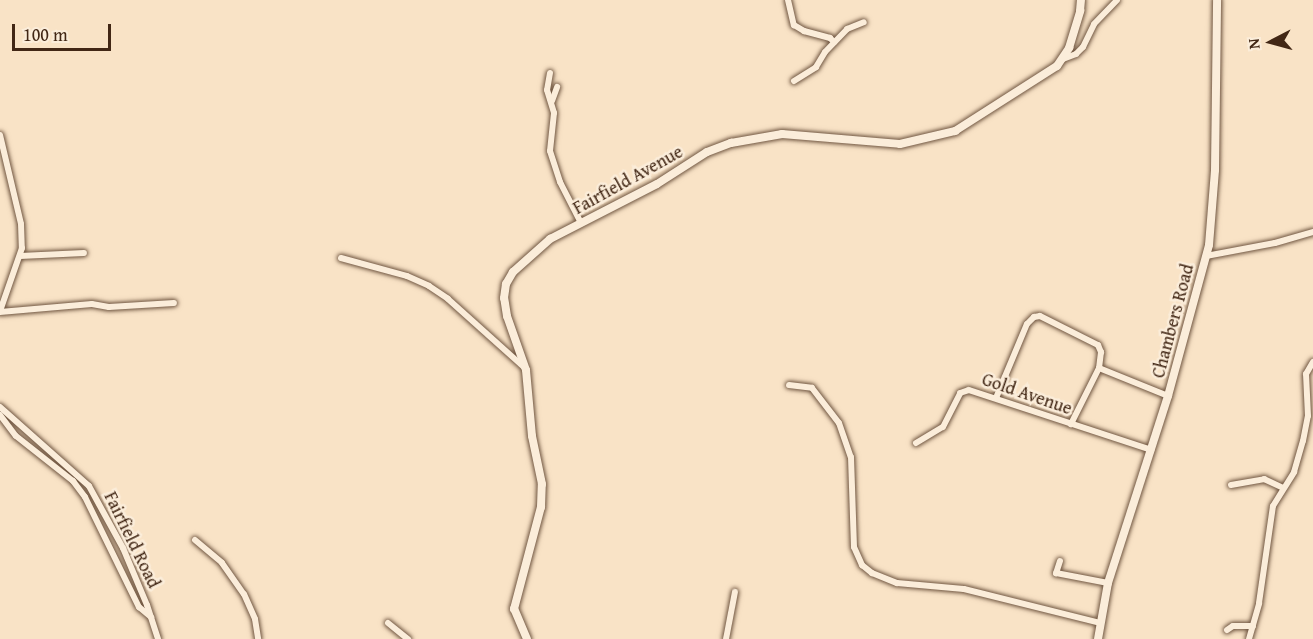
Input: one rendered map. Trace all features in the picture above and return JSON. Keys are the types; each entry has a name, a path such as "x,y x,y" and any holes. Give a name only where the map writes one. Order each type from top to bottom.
{"street":[{"path":"788,0 794,25 804,31 830,38 834,42"},
{"path":"1063,58 1080,11 1081,0"},
{"path":"1063,58 1076,54 1083,47 1094,24 1117,0"},
{"name":"Chambers Road","path":"1098,639 1108,583 1168,396 1206,256 1215,170 1217,0"},
{"path":"794,81 816,67 834,42 847,29 864,22"},
{"name":"Fairfield Avenue","path":"527,639 514,609 541,507 542,484 532,436 526,370 507,316 506,284 513,272 550,239 657,184 707,152 731,142 782,134 900,144 955,131 1056,66 1063,58"},
{"path":"550,73 547,90 552,101"},
{"path":"557,87 552,101 550,151 554,169 581,223"},
{"path":"0,135 21,224 20,256 0,312 92,304 109,307 174,303"},
{"path":"1206,256 1275,243 1313,232"},
{"path":"20,256 84,253"},
{"path":"341,258 407,276 429,286 448,299 526,370"},
{"path":"996,398 1027,324 1034,317 1040,316 1098,345 1101,352 1099,368 1071,424"},
{"path":"1249,639 1259,603 1273,506 1294,472 1303,441 1308,416 1306,374 1313,362"},
{"path":"1099,368 1168,396"},
{"path":"789,385 812,388 839,423 851,457 854,547 862,565 872,573 897,583 964,589 1100,623"},
{"name":"Gold Avenue","path":"916,443 943,427 960,393 969,390 1151,450"},
{"name":"Fairfield Road","path":"0,407 89,486 123,548 158,639"},
{"name":"Fairfield Road","path":"0,416 16,436 73,482 85,497 139,607 151,618"},
{"path":"1231,485 1264,480 1283,488"},
{"path":"195,540 222,563 244,594 255,619 258,639"},
{"path":"1060,561 1056,573 1108,583"},
{"path":"726,639 735,592"},
{"path":"388,623 408,639"},
{"path":"1227,630 1233,626 1253,626"}]}
